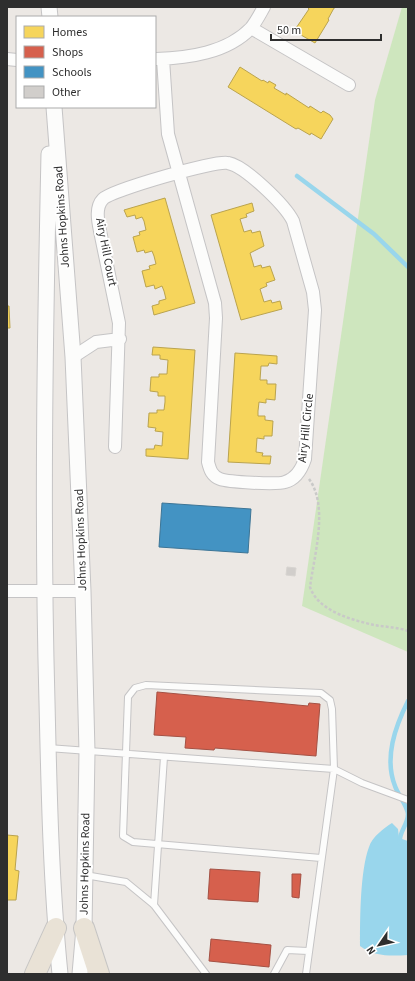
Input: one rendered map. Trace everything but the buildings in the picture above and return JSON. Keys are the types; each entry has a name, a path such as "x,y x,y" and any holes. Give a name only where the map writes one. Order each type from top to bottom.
{"highway":[{"path":"35,974 56,928"},
{"path":"84,928 99,974"}],"street":[{"path":"159,59 203,54 217,50 251,28 264,7"},
{"path":"251,28 349,85"},
{"name":"Airy Hill Circle","path":"159,59 166,122 215,303 216,318 208,462 210,470 220,480 273,484 286,482 301,470 305,459 315,310 313,292 293,221 281,202 240,168 228,163 216,163 180,173"},
{"name":"Johns Hopkins Road","path":"50,108 45,366 44,592 48,748 56,928 60,974"},
{"name":"Johns Hopkins Road","path":"54,108 73,357 83,591 86,752 84,928 80,974"},
{"name":"Airy Hill Court","path":"115,447 120,339 117,306 98,216 99,206 103,199 118,191 180,173"},
{"path":"73,357 96,342 120,339"},
{"path":"7,591 83,591"}],"lane":[{"path":"306,974 308,950 334,769 332,709 330,700 321,693 146,685 135,688 128,697 123,836 133,842 321,858"},
{"path":"48,748 86,752 334,769 362,783 408,800"},
{"path":"154,905 164,757"},
{"path":"85,875 126,882 154,905 206,974"},
{"path":"274,974 287,950 308,950"}],"path":[{"path":"301,470 315,491 320,513 310,587 313,597 323,606 354,619 407,630"}],"green space":[{"path":"402,7 408,7 408,652 302,606 375,100"}],"water":[{"path":"392,823 398,829 399,838 408,841 408,955 377,954 360,946 361,896 366,857 375,836"}],"waterway":[{"path":"297,176 374,234 408,267"},
{"path":"400,843 400,836 408,818 408,814 406,807 396,789 392,775 391,754 395,732 408,701"}]}
